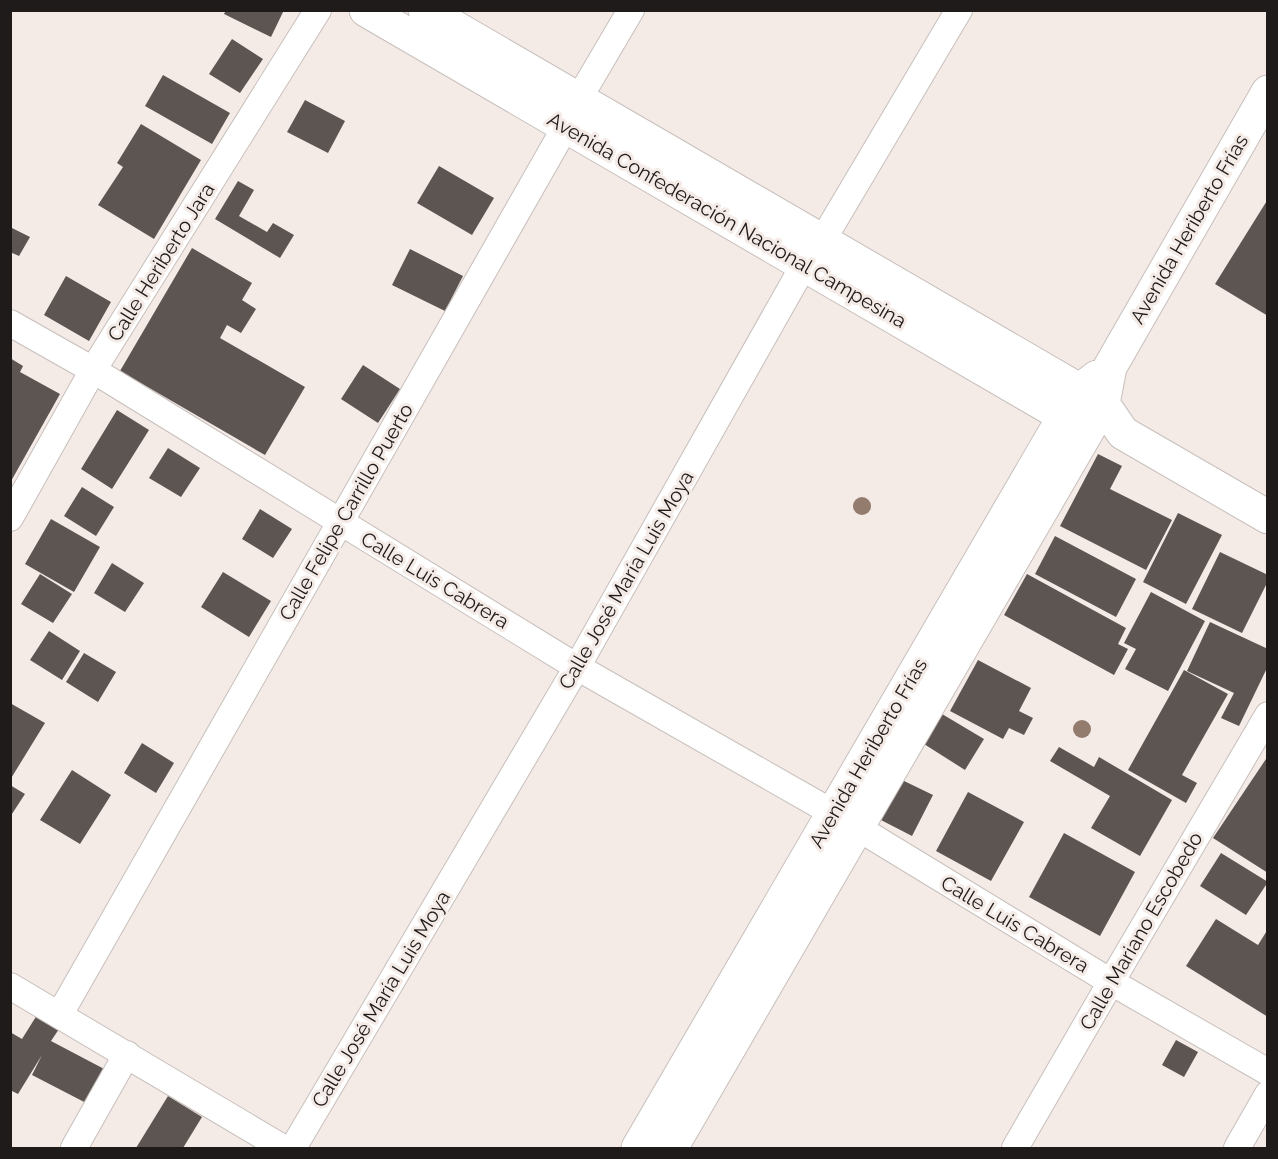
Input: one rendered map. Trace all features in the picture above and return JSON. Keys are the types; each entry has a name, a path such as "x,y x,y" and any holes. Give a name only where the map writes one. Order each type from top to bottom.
{"street":[{"name":"Calle Heriberto Jara","path":"10,518 93,370 318,10"},
{"name":"Avenida Confederación Nacional Campesina","path":"366,10 572,113 1084,410"},
{"name":"Avenida Confederación Nacional Campesina","path":"425,10 572,113"},
{"name":"Calle Felipe Carrillo Puerto","path":"60,1014 631,10"},
{"name":"Calle José María Luis Moya","path":"293,1149 577,667 813,253 958,10"},
{"name":"Avenida Heriberto Frías","path":"671,1149 846,820 1268,92"},
{"name":"Calle Luis Cabrera","path":"10,323 93,370 577,667 846,820 1111,982 1268,1072"},
{"path":"1084,410 1268,517"},
{"name":"Calle Mariano Escobedo","path":"1016,1149 1268,715"},
{"name":"Avenida Heriberto Frías","path":"638,1149 846,820"},
{"path":"10,986 283,1149"},
{"path":"74,1149 127,1054"},
{"path":"1237,1149 1268,1094"}],"building":[{"path":"226,10 284,10 271,37 224,14"},
{"path":"232,39 263,59 240,93 209,74"},
{"path":"163,75 230,113 212,144 145,106"},
{"path":"305,100 345,121 328,153 287,132"},
{"path":"141,124 201,160 154,239 98,205 123,167 117,163"},
{"path":"439,166 494,198 472,235 417,203"},
{"path":"238,181 254,190 239,216 267,232 273,223 294,235 280,258 215,219"},
{"path":"1268,199 1268,316 1215,284"},
{"path":"10,227 30,237 19,256 10,252"},
{"path":"192,248 252,283 242,300 256,309 241,333 227,325 220,338 305,387 265,455 120,371"},
{"path":"410,249 463,276 445,311 392,285"},
{"path":"66,276 111,302 89,341 44,315"},
{"path":"10,358 23,366 20,372 60,394 10,483"},
{"path":"363,365 400,389 378,423 341,399"},
{"path":"117,410 149,430 112,489 81,469"},
{"path":"168,448 200,468 181,497 149,478"},
{"path":"1098,454 1122,466 1110,489 1172,520 1146,570 1060,526"},
{"path":"82,487 114,507 96,536 64,516"},
{"path":"260,509 292,529 273,558 242,539"},
{"path":"1178,513 1222,535 1186,604 1143,582"},
{"path":"51,519 100,547 74,592 25,564"},
{"path":"1055,536 1136,579 1116,617 1035,574"},
{"path":"1220,552 1268,575 1268,581 1242,633 1192,609"},
{"path":"112,563 144,583 125,612 94,593"},
{"path":"223,572 271,601 249,637 201,607"},
{"path":"40,574 72,594 53,623 21,604"},
{"path":"1027,574 1126,628 1118,644 1128,649 1114,675 1004,615"},
{"path":"1151,592 1205,621 1168,691 1125,669 1136,649 1124,643"},
{"path":"1210,622 1268,649 1268,666 1239,726 1221,718 1234,693 1187,671"},
{"path":"49,631 80,651 62,680 30,660"},
{"path":"84,653 116,672 98,702 66,682"},
{"path":"978,660 1031,688 1019,711 1033,718 1024,735 1009,728 1003,739 950,711"},
{"path":"1184,670 1228,694 1182,775 1197,783 1186,803 1128,770"},
{"path":"10,703 45,723 10,780"},
{"path":"942,714 984,739 965,770 924,744"},
{"path":"142,743 174,763 156,793 124,773"},
{"path":"1059,747 1094,767 1099,757 1172,800 1140,856 1091,828 1110,796 1050,761"},
{"path":"1268,756 1268,873 1213,838"},
{"path":"72,770 111,795 80,844 40,820"},
{"path":"900,779 933,795 912,836 879,819"},
{"path":"10,785 25,794 10,817"},
{"path":"968,792 1024,822 991,881 936,851"},
{"path":"1064,833 1135,872 1100,936 1029,897"},
{"path":"1221,853 1268,882 1246,915 1200,886"},
{"path":"1216,919 1258,945 1268,929 1268,1017 1186,966"},
{"path":"37,1015 59,1029 51,1041 108,1071 90,1105 32,1075 42,1055 18,1094 10,1090 10,1032 22,1039"},
{"path":"1176,1040 1198,1052 1184,1077 1162,1065"},
{"path":"168,1096 202,1117 183,1148 136,1148"}]}
